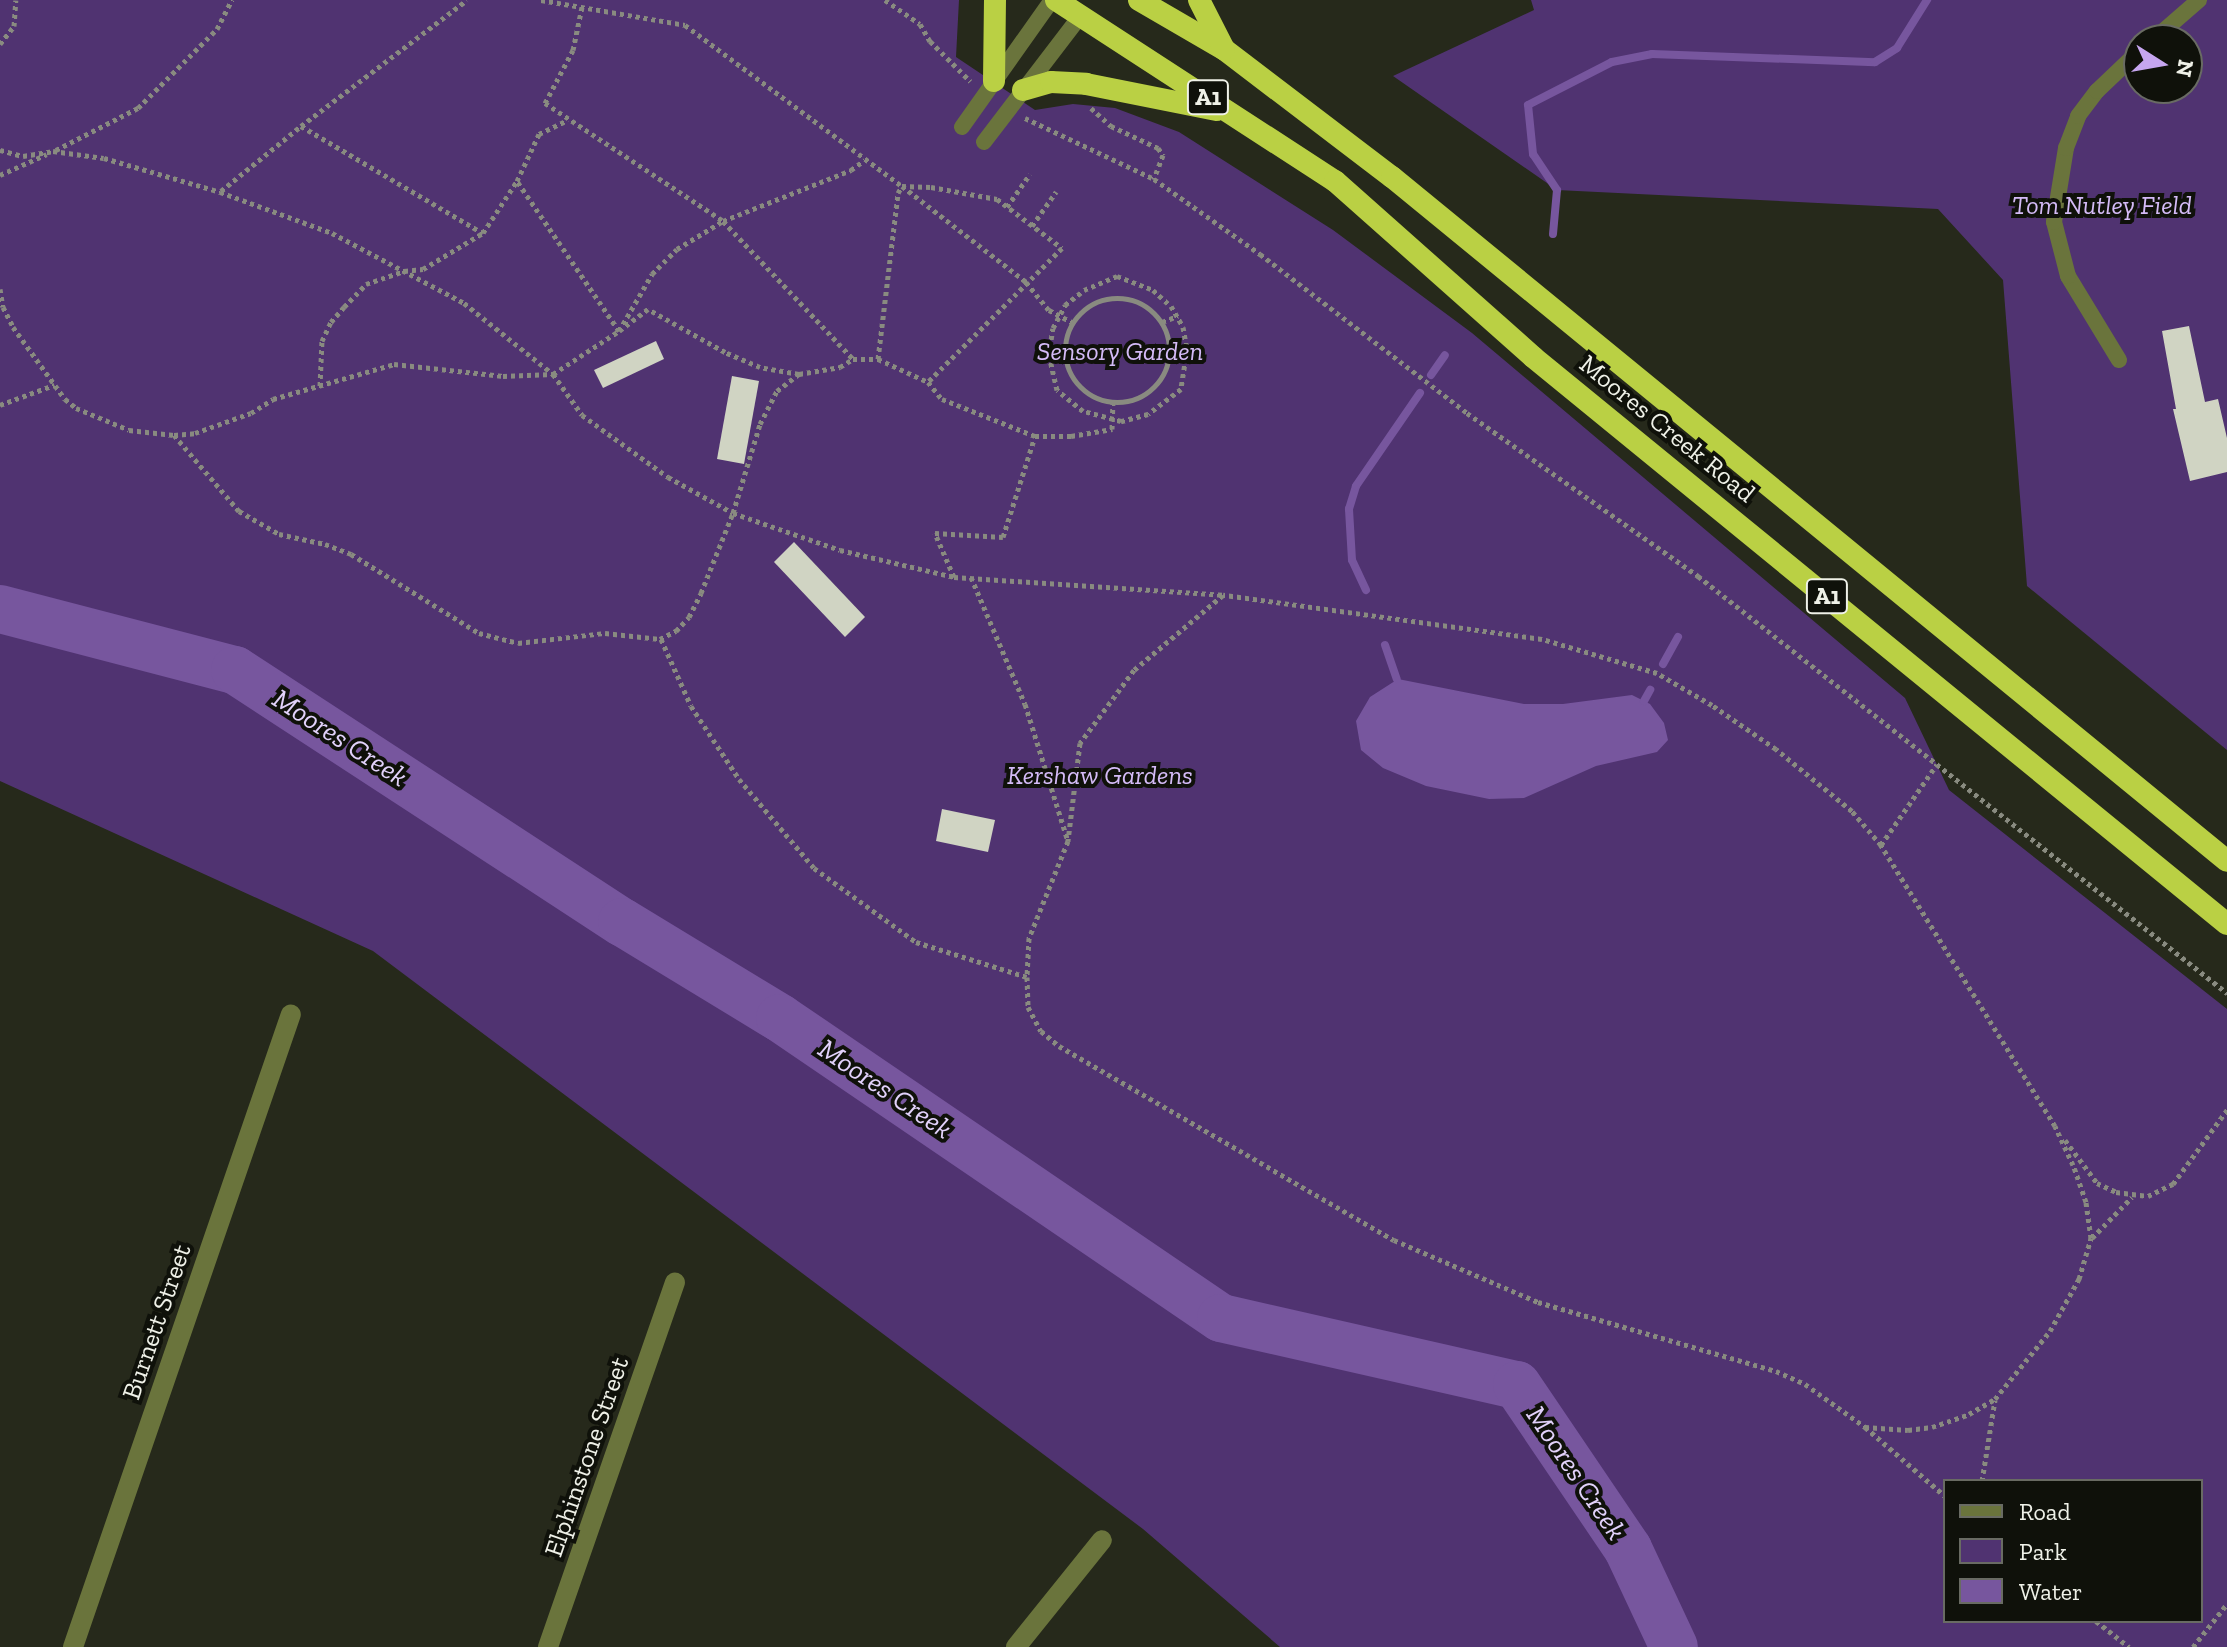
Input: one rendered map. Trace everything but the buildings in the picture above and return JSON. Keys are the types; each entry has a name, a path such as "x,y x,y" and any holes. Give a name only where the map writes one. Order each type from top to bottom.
{"highway":[{"path":"994,81 995,0"},
{"name":"Moores Creek Road","path":"1054,0 1086,7 1233,114 1335,181 1533,357 2227,924"},
{"name":"Moores Creek Road","path":"1139,0 1225,50 1435,212 2227,861"},
{"path":"1199,0 1225,50"},
{"path":"1023,90 1051,82 1086,84 1164,97 1233,114"}],"street":[{"name":"Burnett Street","path":"73,1647 291,1014"},
{"name":"Elphinstone Street","path":"548,1647 675,1283"},
{"path":"1016,1647 1102,1540"}],"lane":[{"path":"962,127 1054,0"},
{"path":"2171,24 2199,0"},
{"path":"984,142 1086,7"},
{"path":"2119,360 2068,276 2054,222 2066,148 2078,116 2097,91 2123,66"}],"path":[{"path":"0,44 14,26 16,0"},
{"path":"0,175 138,108 217,29 232,0"},
{"path":"220,192 467,0"},
{"path":"541,0 685,25 902,186 1026,282 1035,297 1073,323"},
{"path":"885,0 920,24 930,41 969,80"},
{"path":"582,7 573,50 545,103 723,221 853,359"},
{"path":"1084,100 1111,126 1158,148 1163,155 1162,164 1154,179"},
{"path":"320,386 322,341 331,322 366,284 404,271 423,269 483,233 517,181 539,134 569,119"},
{"path":"1031,122 1154,179 1272,263 1467,413 1698,576 2227,993"},
{"path":"301,126 483,233"},
{"path":"0,150 23,156 53,151 104,158 220,192 332,233 464,303 553,374 582,415 668,477 733,513 840,550 954,577 1223,595 1542,639 1657,673 1738,721 1852,811 1881,845 2055,1126 2097,1183 2133,1196 2148,1196 2173,1184 2227,1110"},
{"path":"619,331 652,274 677,249 723,221 851,170 865,160"},
{"path":"1007,207 1030,174"},
{"path":"517,181 619,331"},
{"path":"902,186 931,187 997,199 1062,248 928,382"},
{"path":"878,359 898,193 902,186"},
{"path":"1032,226 1056,192"},
{"path":"1117,276 1153,290 1178,316 1187,350 1181,389 1148,414 1113,420 1083,411 1053,386 1049,341 1058,315 1084,290 1117,276"},
{"path":"0,289 3,307 13,327 54,385 76,408 111,424 174,435 195,433 251,413 273,399 394,364 503,376 553,374 648,309 725,352 760,367 799,374 840,367 853,359 878,359 928,382 942,399 1035,436 1071,436 1112,429 1113,402"},
{"path":"1120,298 1151,310 1162,322 1168,338 1165,371 1143,396 1113,402 1087,392 1068,367 1065,350 1073,323 1088,307 1103,299 1120,298"},
{"path":"1162,322 1178,316"},
{"path":"174,435 239,511 279,534 325,544 351,554 479,633 518,643 605,633 660,639 689,617 733,513 760,424 777,391 799,374"},
{"path":"0,405 54,385"},
{"path":"954,577 935,533 1003,537 1035,436"},
{"path":"971,577 1025,704 1068,841"},
{"path":"1223,595 1134,670 1080,743 1068,841 1029,938 1028,1007 1041,1031 1059,1046 1394,1240 1538,1302 1776,1371 1805,1384 1865,1427 1943,1494"},
{"path":"660,639 691,706 739,779 814,868 916,942 1027,977"},
{"path":"1881,845 1937,764"},
{"path":"2055,1126 2086,1202 2091,1238"},
{"path":"1865,1427 1908,1430 1932,1427 1960,1418 1995,1399 2023,1368 2059,1316 2079,1279 2091,1238 2108,1217 2133,1196"},
{"path":"1982,1479 1995,1399"},
{"path":"2193,1647 2227,1604"},
{"path":"2099,1623 2129,1647"}],"green space":[{"name":"Kershaw Gardens","path":"0,0 959,0 956,57 1035,110 1073,104 1115,108 1179,132 1333,230 1472,333 1905,698 1949,790 2227,1009 2227,1647 1280,1647 1143,1529 373,951 0,781"},
{"name":"Tom Nutley Field","path":"1531,0 2227,0 2227,750 2027,586 2003,280 1938,209 1557,190 1393,76 1534,10"}],"water":[{"path":"1398,679 1524,704 1563,704 1632,695 1650,704 1664,723 1668,740 1657,752 1596,766 1524,798 1489,799 1426,786 1383,768 1361,750 1356,721 1370,697"}],"waterway":[{"path":"1553,234 1557,190 1533,154 1528,105 1612,62 1652,54 1875,62 1897,48 1927,0"},
{"path":"1431,375 1445,355"},
{"path":"1366,590 1352,560 1349,509 1356,486 1420,393"},
{"name":"Moores Creek","path":"0,609 235,670 622,922 780,1018 1221,1318 1517,1385 1628,1549 1674,1647"},
{"path":"1663,664 1678,637"},
{"path":"1385,645 1397,679"},
{"path":"1644,701 1650,690"}],"park label":[{"name":"Sensory Garden","path":"1120,352"}]}
